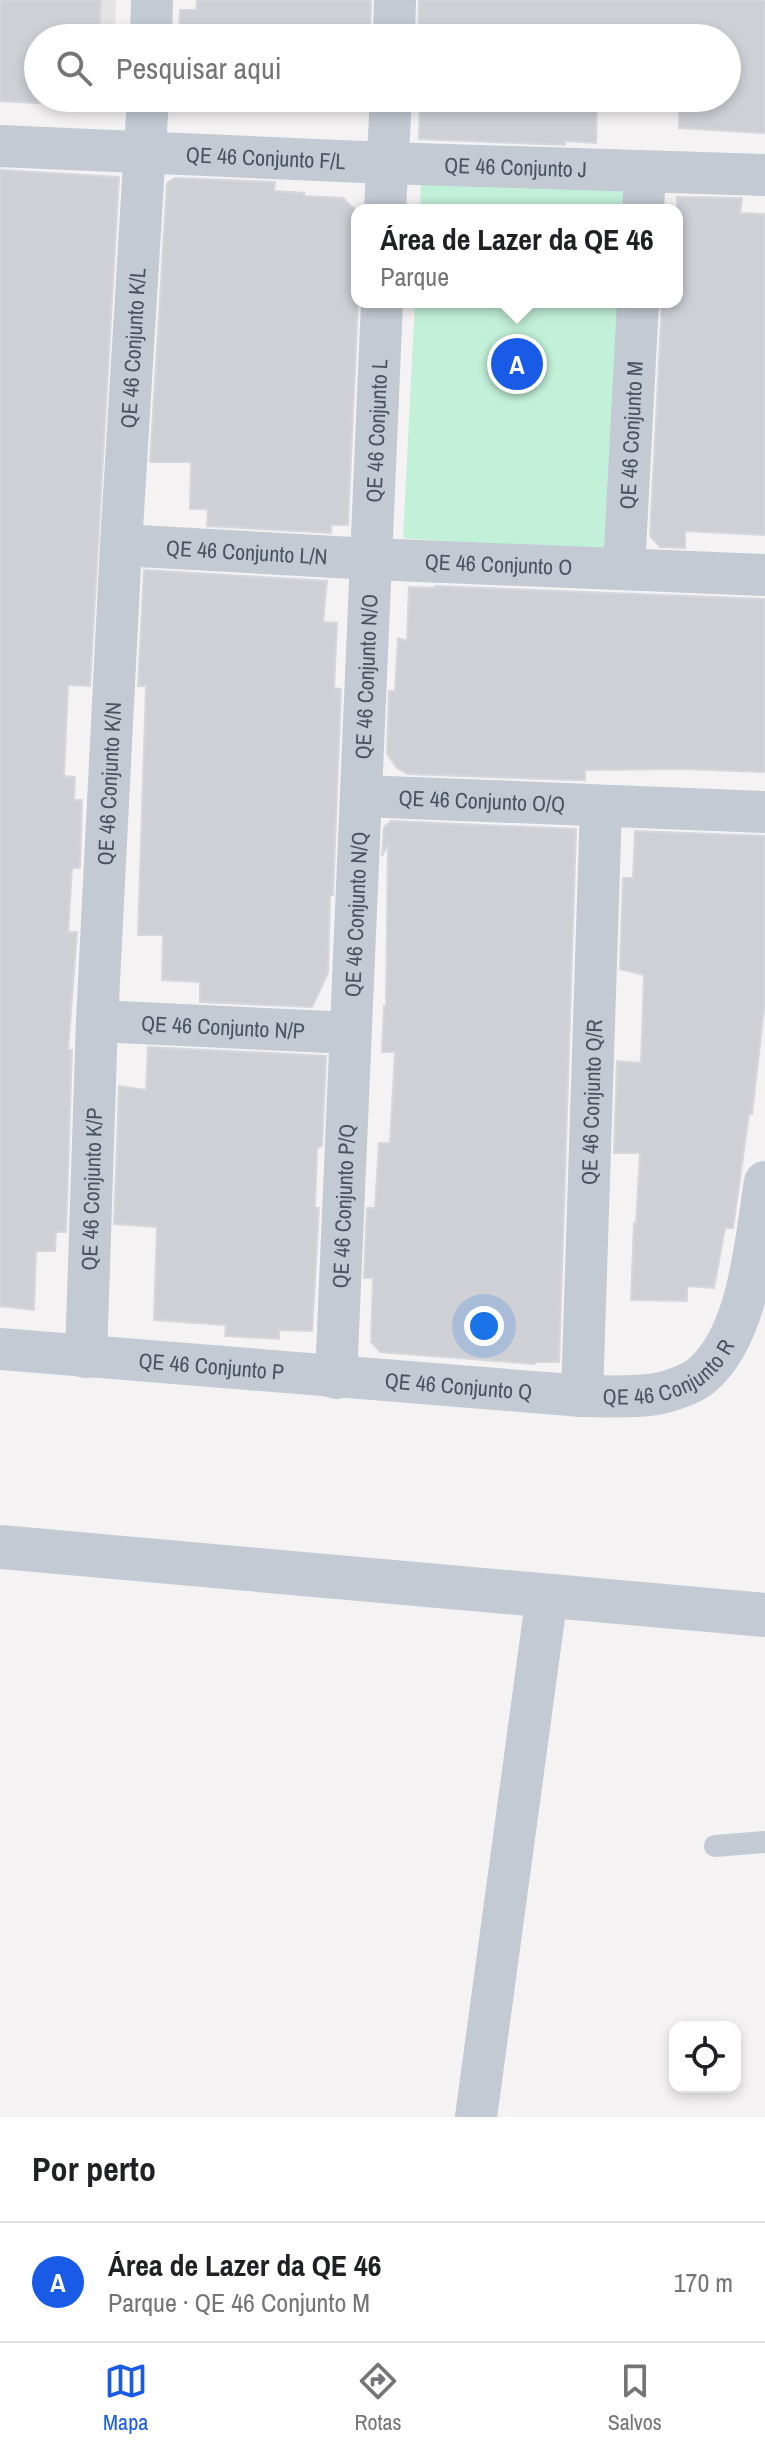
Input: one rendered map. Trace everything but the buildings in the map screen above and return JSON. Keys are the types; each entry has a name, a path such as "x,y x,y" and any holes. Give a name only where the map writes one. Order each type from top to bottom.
{"street":[{"path":"151,24 152,0"},
{"path":"394,24 395,0"},
{"name":"QE 46 Conjunto K/L","path":"121,545 147,112"},
{"path":"385,204 390,112"},
{"name":"QE 46 Conjunto F/L","path":"0,146 387,163"},
{"name":"QE 46 Conjunto J","path":"387,163 644,191 765,175"},
{"name":"QE 46 Conjunto L","path":"371,559 382,308"},
{"name":"QE 46 Conjunto M","path":"624,569 638,308"},
{"name":"QE 46 Conjunto L/N","path":"121,545 371,559"},
{"name":"QE 46 Conjunto K/N","path":"97,1021 121,545"},
{"name":"QE 46 Conjunto O","path":"371,559 765,575"},
{"name":"QE 46 Conjunto N/O","path":"362,796 371,559"},
{"name":"QE 46 Conjunto O/Q","path":"362,796 765,812"},
{"name":"QE 46 Conjunto N/Q","path":"350,1033 362,796"},
{"name":"QE 46 Conjunto Q/R","path":"582,1396 601,806"},
{"name":"QE 46 Conjunto N/P","path":"97,1021 350,1033"},
{"name":"QE 46 Conjunto K/P","path":"86,1357 97,1021"},
{"name":"QE 46 Conjunto P/Q","path":"336,1378 350,1033"},
{"name":"QE 46 Conjunto R","path":"582,1396 656,1394 698,1379 716,1361 730,1336 748,1288 765,1182"},
{"name":"QE 46 Conjunto P","path":"0,1349 336,1378"},
{"name":"QE 46 Conjunto Q","path":"336,1378 582,1396"},
{"path":"0,1547 765,1615"},
{"path":"476,2117 547,1595"}],"lane":[{"path":"715,1846 765,1842"}],"shaded area":[{"path":"0,0 116,0 115,24 24,24 24,103 0,102"}],"green space":[{"path":"421,183 632,190 631,204 420,204"},
{"path":"415,308 626,308 611,553 403,538"}],"place":[{"name":"Área de Lazer da QE 46","path":"517,364"}]}
